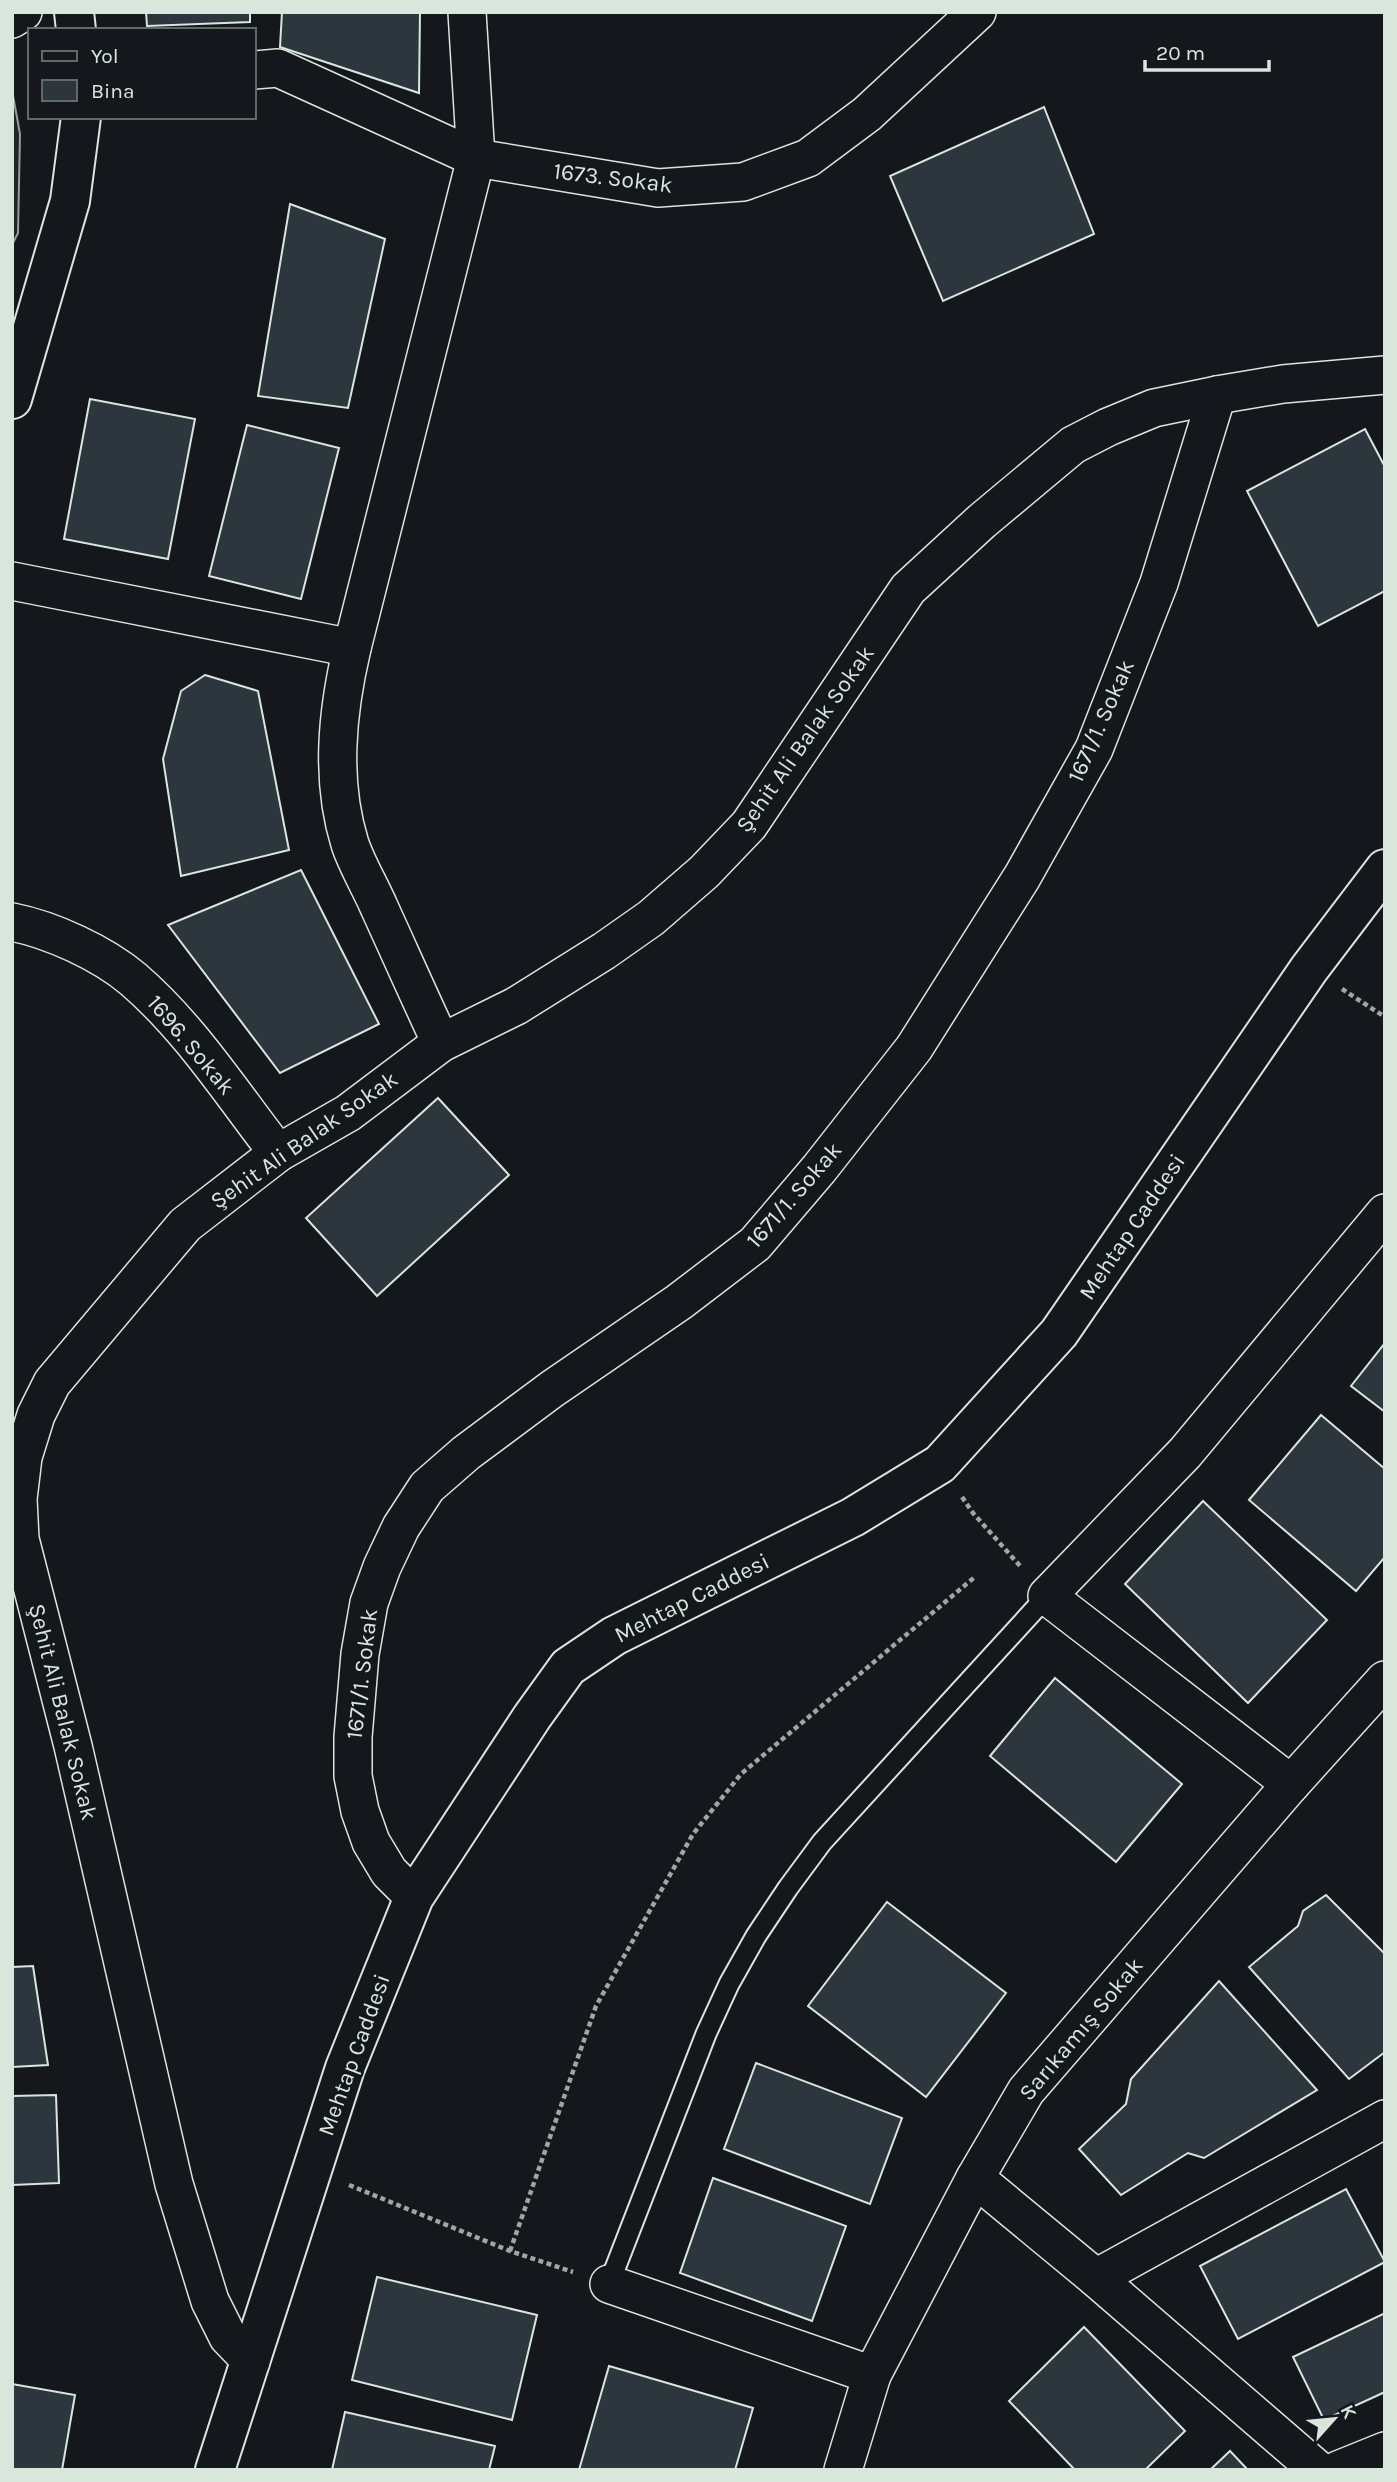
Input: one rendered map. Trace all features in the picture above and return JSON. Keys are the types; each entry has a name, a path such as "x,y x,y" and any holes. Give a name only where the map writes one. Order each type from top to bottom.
{"main road":[{"path":"12,399 19,361 70,201 81,119"},
{"name":"Mehtap Caddesi","path":"215,2470 345,2068 414,1897 568,1667 614,1636 853,1517 940,1464 1059,1333 1309,969 1385,869"}],"street":[{"path":"12,19 23,12"},
{"path":"441,1044 351,844 342,808 337,733 342,690 352,648 476,159 467,12"},
{"name":"1673. Sokak","path":"256,70 278,68 476,159 658,188 743,183 808,158 867,114 977,12"},
{"name":"Şehit Ali Balak Sokak","path":"251,2361 228,2337 210,2301 174,2184 76,1759 20,1539 18,1499 23,1457 36,1415 52,1383 185,1225 278,1153 348,1113 441,1044 516,1006 604,951 651,918 704,872 749,825 908,589 982,521 1073,445 1154,408 1283,384 1385,375"},
{"name":"1671/1. Sokak","path":"414,1897 388,1872 371,1842 360,1811 353,1776 353,1737 360,1654 369,1603 401,1527 427,1488 466,1453 552,1389 679,1302 755,1244 914,1048 1022,877 1094,749 1158,583 1217,395"},
{"path":"12,580 352,648"},
{"name":"1696. Sokak","path":"12,922 81,946 132,978 179,1025 278,1153"},
{"path":"1290,1784 1047,1596 1185,1453 1385,1213"},
{"name":"Sarıkamış Sokak","path":"843,2470 872,2375 975,2178 1026,2091 1290,1784 1385,1680"},
{"path":"1096,2278 1385,2119"},
{"path":"975,2178 1096,2278 1318,2470"},
{"path":"609,2284 872,2375"},
{"path":"1338,2470 1385,2451"}],"lane":[{"path":"609,2284 706,2034 729,1984 756,1936 822,1842 1047,1596"}],"path":[{"path":"1309,969 1385,1017"},
{"path":"940,1464 972,1513 1047,1596"},
{"path":"510,2251 596,2006 692,1834 741,1774 976,1576"},
{"path":"313,2170 510,2251 609,2284"}],"shaded area":[{"path":"12,90 20,134 18,233 12,245"}],"building":[{"path":"146,12 250,12 250,22 147,26"},
{"path":"282,12 420,12 419,93 280,47"},
{"path":"1044,107 1094,234 943,301 890,176"},
{"path":"290,204 385,239 348,408 258,396"},
{"path":"90,399 195,419 168,559 64,539"},
{"path":"247,425 339,448 301,599 209,576"},
{"path":"1365,429 1385,467 1385,591 1318,626 1247,491"},
{"path":"205,675 258,691 289,850 181,876 163,759 181,691"},
{"path":"301,870 379,1024 280,1073 168,925"},
{"path":"438,1098 509,1175 377,1296 306,1218"},
{"path":"1385,1343 1385,1412 1351,1386"},
{"path":"1321,1415 1385,1469 1385,1557 1356,1591 1249,1500"},
{"path":"1203,1501 1327,1620 1248,1703 1125,1584"},
{"path":"1055,1678 1182,1784 1116,1862 990,1756"},
{"path":"1326,1895 1385,1954 1385,2052 1349,2079 1249,1967 1298,1926 1303,1911"},
{"path":"887,1902 1006,1993 926,2097 808,2006"},
{"path":"33,1966 48,2065 12,2067 12,1967"},
{"path":"1219,1981 1317,2090 1204,2158 1188,2153 1121,2195 1079,2149 1126,2104 1131,2079"},
{"path":"756,2063 902,2118 870,2204 724,2149"},
{"path":"56,2095 59,2183 12,2185 12,2096"},
{"path":"713,2178 846,2226 812,2321 680,2273"},
{"path":"1346,2189 1385,2262 1238,2339 1200,2266"},
{"path":"377,2277 537,2315 512,2420 352,2380"},
{"path":"1385,2313 1385,2392 1324,2420 1293,2357"},
{"path":"1084,2327 1185,2431 1145,2470 1075,2470 1009,2401"},
{"path":"609,2366 753,2408 735,2470 579,2470"},
{"path":"12,2384 75,2395 62,2470 12,2470"},
{"path":"345,2412 495,2446 489,2470 332,2470"},
{"path":"1230,2451 1248,2470 1210,2470"}]}
